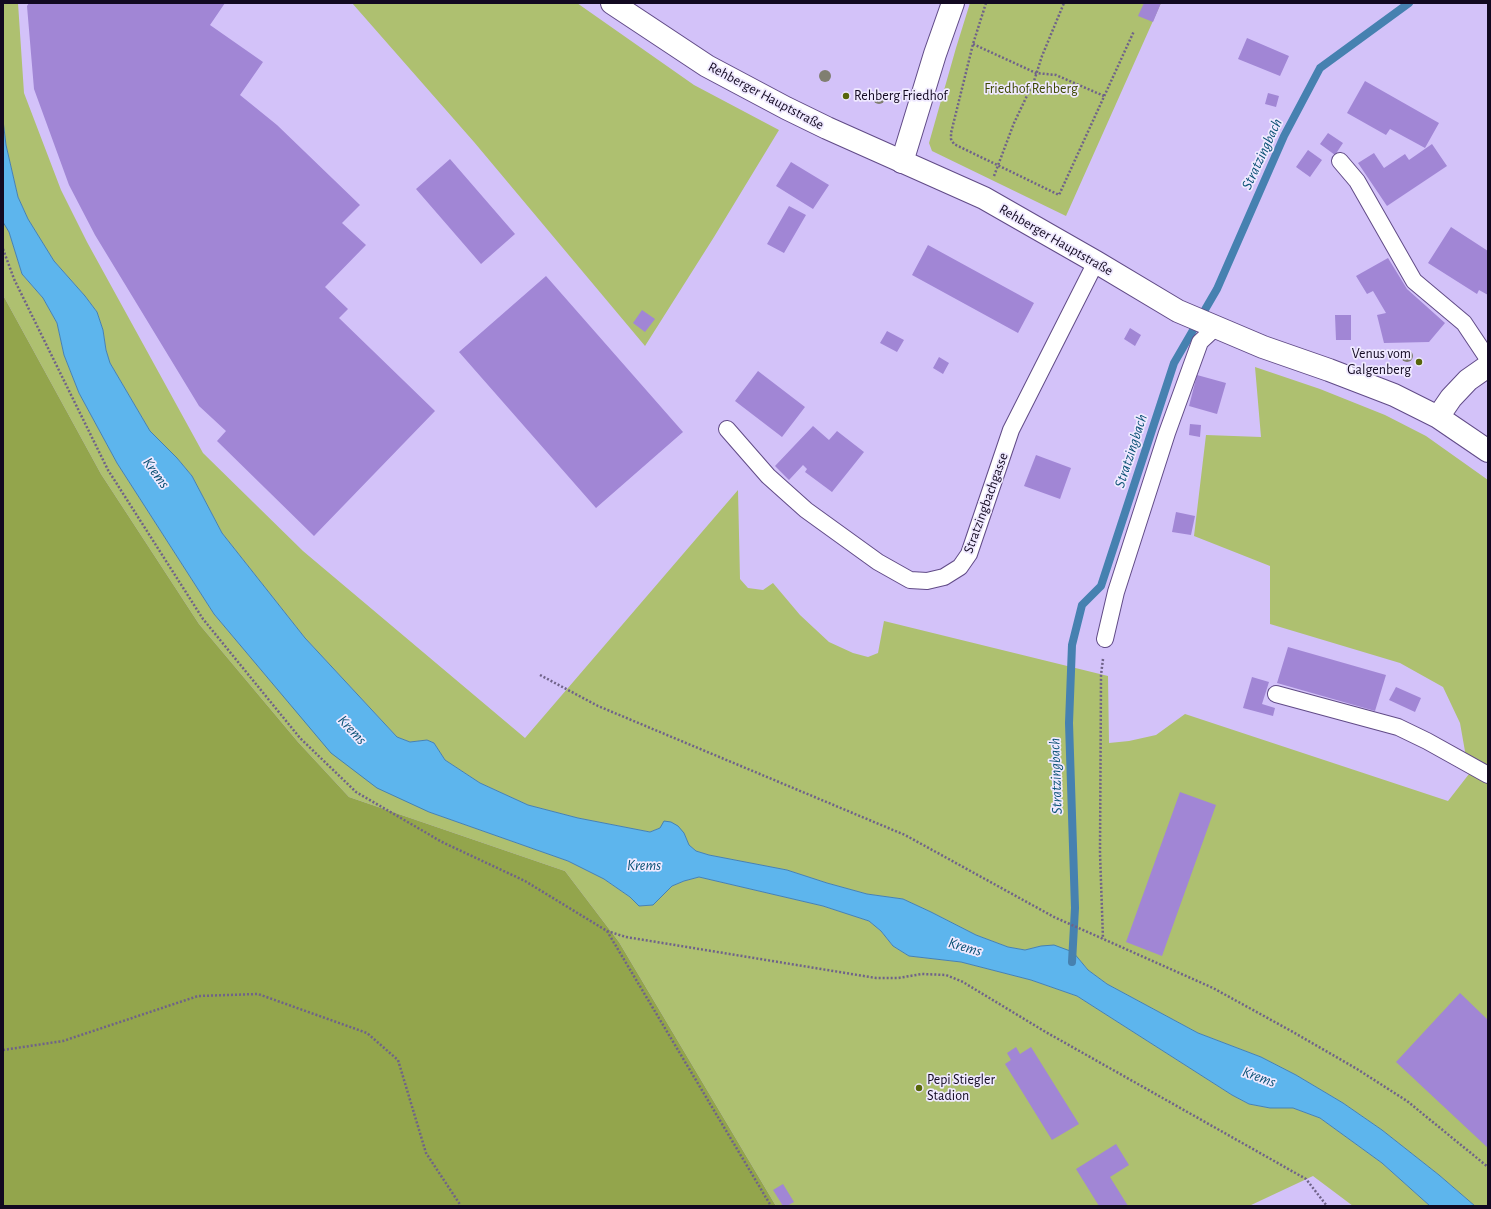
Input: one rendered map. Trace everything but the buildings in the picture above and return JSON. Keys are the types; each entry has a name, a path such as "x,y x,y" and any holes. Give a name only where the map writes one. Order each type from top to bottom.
{"main road":[{"path":"902,162 935,54 953,3"},
{"name":"Rehberger Hauptstraße","path":"621,9 707,66 827,128 984,198 1178,311 1215,328 1263,347 1387,392 1438,417 1488,451"},
{"path":"1438,417 1451,398 1468,380 1488,366"}],"lane":[{"path":"1340,160 1357,180 1414,281 1464,323 1488,359"},
{"name":"Stratzingbachgasse","path":"727,429 768,476 801,506 878,562 910,580 927,581 944,576 960,567 969,554 1011,430 1096,262"},
{"path":"1105,639 1116,592 1167,433 1200,342 1215,328"},
{"path":"1276,694 1398,727 1427,741 1488,775"}],"path":[{"path":"986,3 973,44 951,133 951,139 954,144 1059,195 1134,31"},
{"path":"993,180 1014,123 1064,3"},
{"path":"973,44 1036,73 1056,75 1104,96"},
{"path":"3,249 14,279 108,470 203,619 300,738 356,792 442,842 525,881 607,931 626,937 876,978 898,978 922,974 946,975 963,982 1044,1031 1306,1179 1326,1206"},
{"path":"1103,939 1100,822 1101,675 1105,639"},
{"path":"540,675 598,706 905,835 1054,917 1213,988 1357,1069 1407,1101 1488,1167"},
{"path":"607,931 771,1206"},
{"path":"3,1050 63,1041 198,996 258,994 367,1034 398,1060 426,1153 461,1206"}],"green space":[{"path":"3,3 18,3 24,93 61,190 87,242 203,453 303,551 525,738 738,490 740,579 748,588 763,590 773,583 800,615 829,642 853,653 868,657 878,653 884,621 1108,676 1109,743 1129,741 1156,735 1185,714 1448,801 1469,774 1460,723 1443,687 1400,663 1270,624 1270,566 1194,536 1206,435 1261,437 1255,367 1320,389 1385,415 1426,436 1488,480 1488,1206 1475,1206 1439,1175 1382,1130 1343,1103 1296,1075 1261,1057 1198,1033 1107,984 1088,970 1073,952 1041,946 1025,950 1008,947 976,935 903,899 867,894 787,870 709,855 696,851 689,845 684,833 660,828 650,832 578,818 528,805 480,783 445,760 434,743 427,740 410,742 397,737 305,638 222,533 192,476 177,458 150,431 110,363 106,350 103,330 97,312 54,261 28,219 18,197 6,145 3,120"},
{"path":"352,3 577,3 694,85 779,130 645,346 474,142"},
{"name":"Friedhof Rehberg","path":"970,3 1161,3 1066,216 932,151 929,143"},
{"name":"Pepi Stiegler Stadion","path":"3,222 9,232 22,274 43,298 57,323 64,355 79,393 117,463 214,614 292,706 429,812 568,861 604,879 630,897 639,906 653,905 672,886 699,877 823,906 869,921 881,931 893,946 909,956 961,962 1031,980 1077,996 1232,1095 1249,1104 1270,1108 1293,1108 1320,1118 1382,1163 1430,1206 1353,1206 1313,1176 1249,1206 776,1206 619,942 565,871 349,797 298,742 199,624 101,474 3,295"},
{"path":"3,295 101,474 199,624 298,742 349,797 565,871 619,942 776,1206 3,1206"}],"water":[{"name":"Krems","path":"3,120 6,145 18,197 28,219 54,261 97,312 103,330 106,350 110,363 150,431 177,458 192,476 222,533 305,638 397,737 410,742 427,740 434,743 445,760 480,783 528,805 578,818 650,832 660,828 664,821 671,822 678,826 684,833 689,845 696,851 709,855 787,870 867,894 903,899 976,935 1008,947 1025,950 1041,946 1054,945 1073,952 1088,970 1107,984 1198,1033 1261,1057 1296,1075 1343,1103 1382,1130 1439,1175 1475,1206 1430,1206 1382,1163 1320,1118 1293,1108 1270,1108 1249,1104 1232,1095 1077,996 1031,980 961,962 909,956 893,946 881,931 869,921 823,906 699,877 672,886 653,905 639,906 630,897 604,879 568,861 429,812 377,788 331,753 214,614 117,463 79,393 64,355 57,323 43,298 22,274 9,232 3,222"}],"waterway":[{"name":"Stratzingbach","path":"1072,962 1075,908 1069,723 1072,645 1082,605 1101,586 1174,363 1217,289 1284,136 1320,68 1409,3"}],"place":[{"name":"Rehberg Friedhof","path":"846,96"},
{"name":"Venus vom Galgenberg","path":"1419,362"},
{"name":"Pepi Stiegler Stadion","path":"919,1088"}]}
